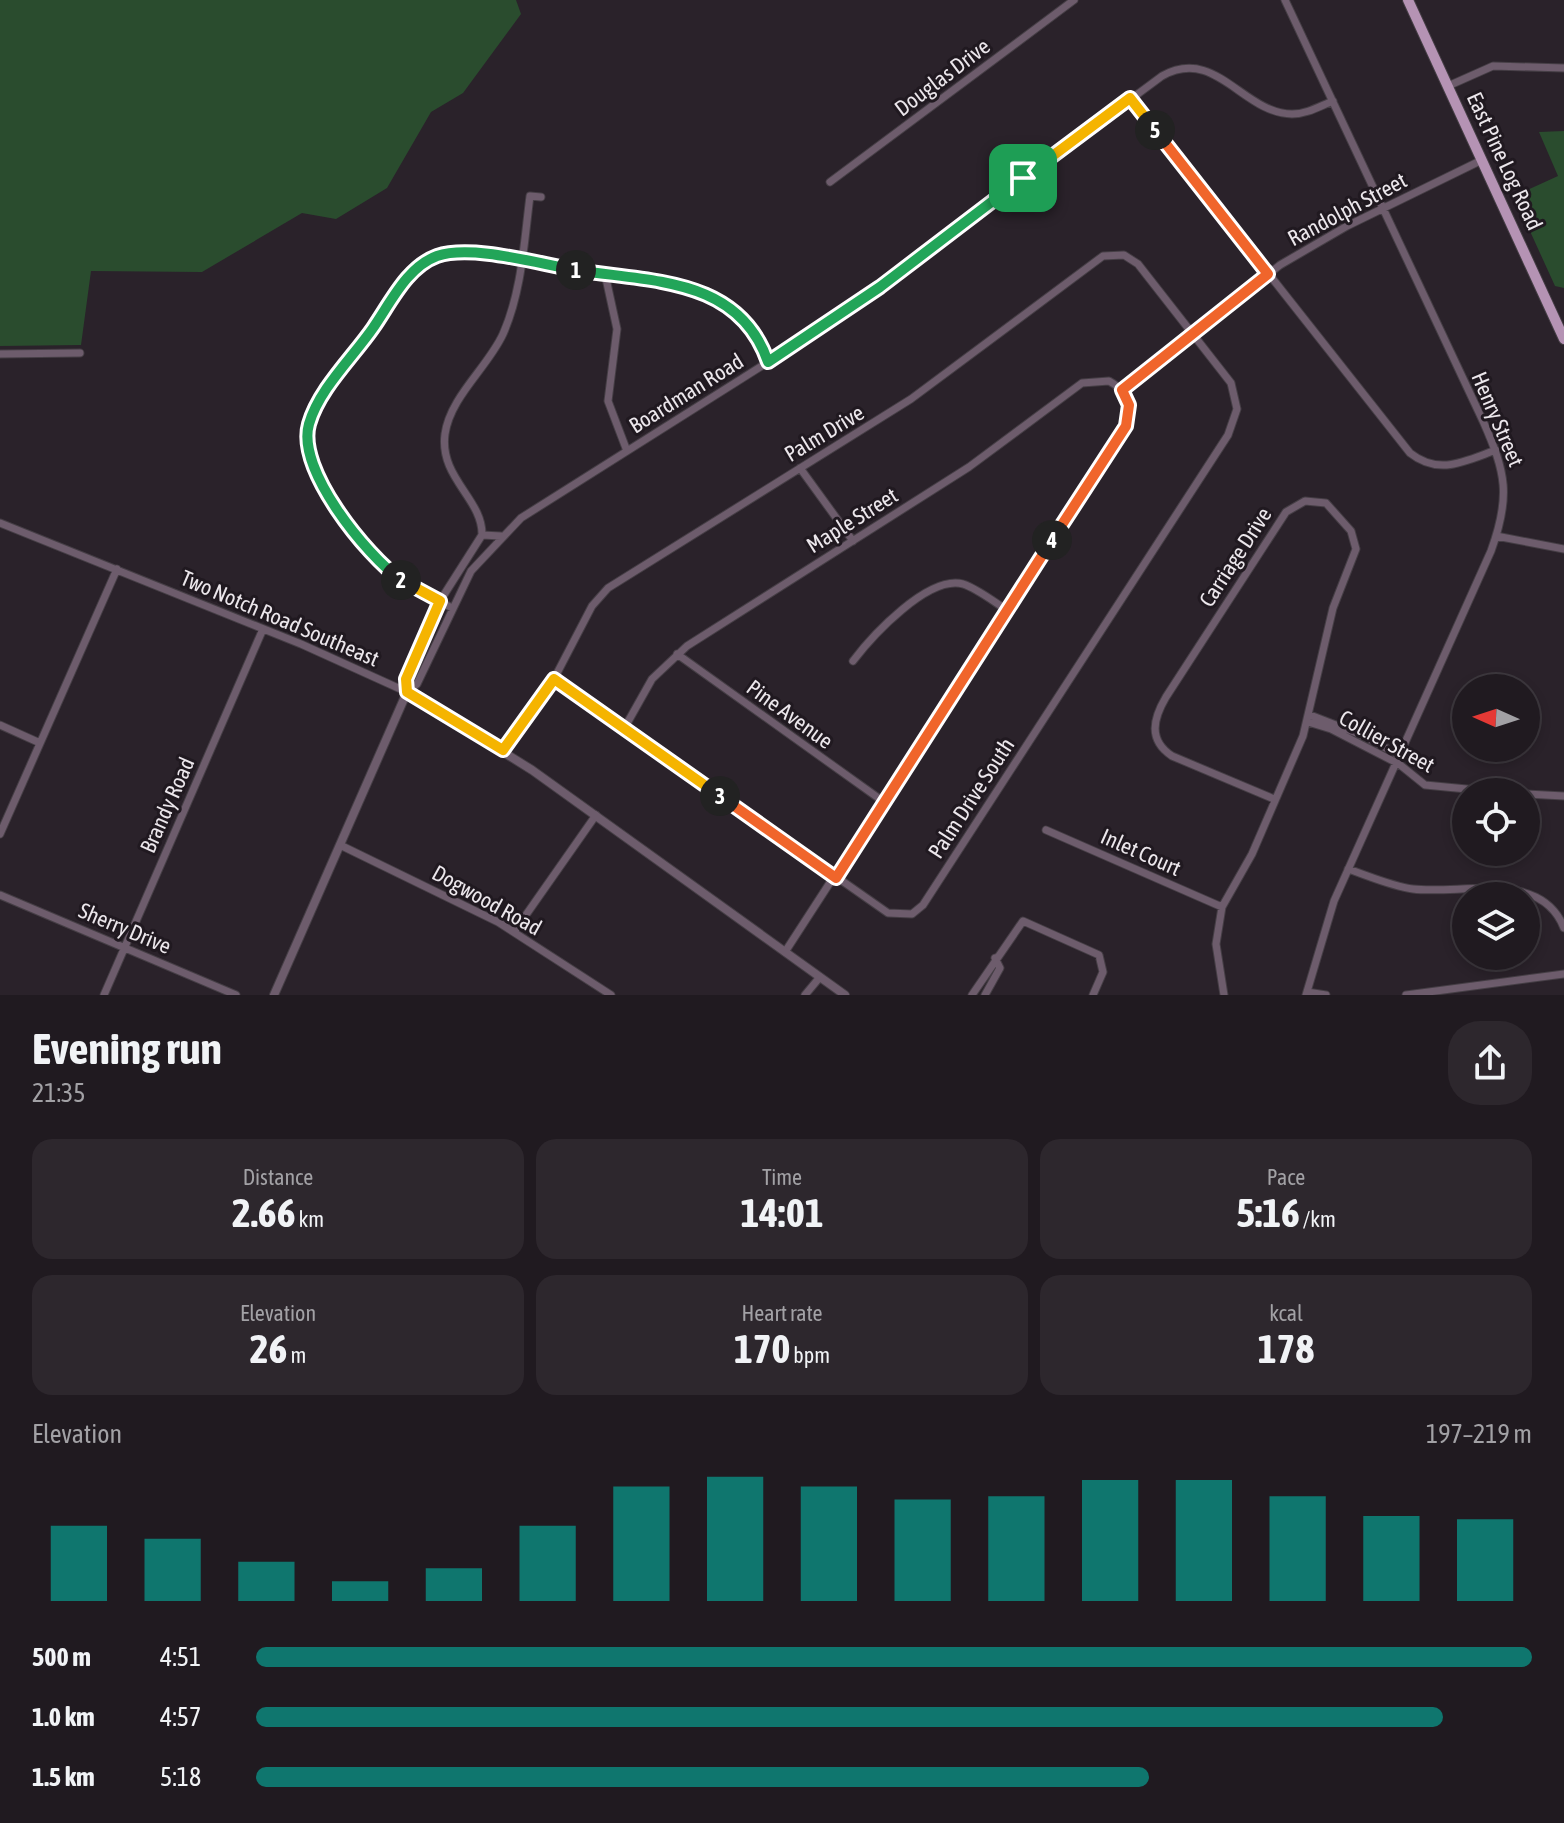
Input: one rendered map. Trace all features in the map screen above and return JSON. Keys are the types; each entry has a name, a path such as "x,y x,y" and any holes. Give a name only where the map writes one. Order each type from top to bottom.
{"main road":[{"name":"East Pine Log Road","path":"1408,0 1482,160 1558,311 1564,339"}],"street":[{"name":"Douglas Drive","path":"830,182 1074,0"},
{"name":"Henry Street","path":"1285,0 1496,450 1506,490 1496,536 1348,869 1318,949 1307,994"},
{"path":"1448,86 1493,66 1564,68"},
{"name":"Boardman Road","path":"274,995 407,692 417,684 471,571 521,518 885,284 1168,72 1189,68 1216,74 1264,106 1284,114 1307,112 1333,101"},
{"path":"1130,98 1416,457 1448,467 1496,450"},
{"name":"Randolph Street","path":"1122,390 1268,274 1324,238 1482,160"},
{"path":"501,536 482,535 479,520 447,464 445,432 453,411 503,332 522,261 530,196 541,197"},
{"path":"452,608 392,574 367,550 315,471 308,452 308,429 316,408 416,269 436,257 458,252 691,289 723,301 750,327 768,362"},
{"name":"Palm Drive","path":"503,750 554,679 592,606 608,588 911,399 1103,256 1119,254 1134,260 1192,333"},
{"path":"605,274 617,329 608,401 627,451"},
{"name":"Palm Drive South","path":"554,679 836,878 892,915 907,916 923,905 1231,429 1237,409 1234,389 1192,333"},
{"path":"0,354 80,353"},
{"name":"Maple Street","path":"625,727 652,679 677,654 969,467 1082,383 1103,380 1122,390"},
{"path":"785,952 836,878 1126,426 1129,405 1122,390"},
{"path":"800,468 853,541"},
{"name":"Carriage Drive","path":"1224,995 1216,944 1222,907 1252,854 1309,718 1333,608 1356,549 1353,534 1331,506 1311,500 1300,502 1286,512 1166,697 1154,723 1159,744 1172,756 1274,799"},
{"name":"Two Notch Road Southeast","path":"0,523 263,629 407,692 503,750 845,995"},
{"name":"Boardman Road","path":"407,692 406,679 440,601 482,535"},
{"path":"1496,536 1564,549"},
{"path":"0,834 117,569"},
{"path":"853,661 887,620 942,586 952,583 969,586 1007,610"},
{"name":"Brandy Road","path":"104,995 263,629"},
{"name":"Pine Avenue","path":"677,654 884,802"},
{"name":"Collier Street","path":"1309,718 1364,736 1431,787 1452,789"},
{"path":"0,725 40,743"},
{"path":"1540,795 1564,796"},
{"path":"514,932 596,815"},
{"name":"Inlet Court","path":"1046,830 1222,907"},
{"name":"Dogwood Road","path":"340,845 514,932 611,995"},
{"path":"1348,869 1412,888 1527,893 1547,903 1564,928"},
{"name":"Sherry Drive","path":"0,895 236,995"},
{"path":"972,995 1018,924 1030,921 1099,955 1103,972 1093,995"},
{"path":"985,995 1000,968 995,958"},
{"path":"1406,995 1564,974"},
{"path":"805,995 820,977"},
{"path":"1307,994 1326,995"}],"green space":[{"path":"0,0 516,0 521,14 463,93 431,112 387,188 336,219 302,213 202,272 91,271 81,345 0,346"},
{"path":"1564,131 1564,288 1555,286 1514,196 1558,176 1539,132"}],"route":[{"path":"1130,98 1268,274 1122,390 1129,405 1126,426 836,878 554,679 503,750 407,692 406,679 440,601 402,581 367,550 315,471 308,452 307,437 316,408 416,269 436,257 466,252 700,291 723,301 740,315 762,347 768,362 880,287 1023,178 1130,98"}]}
